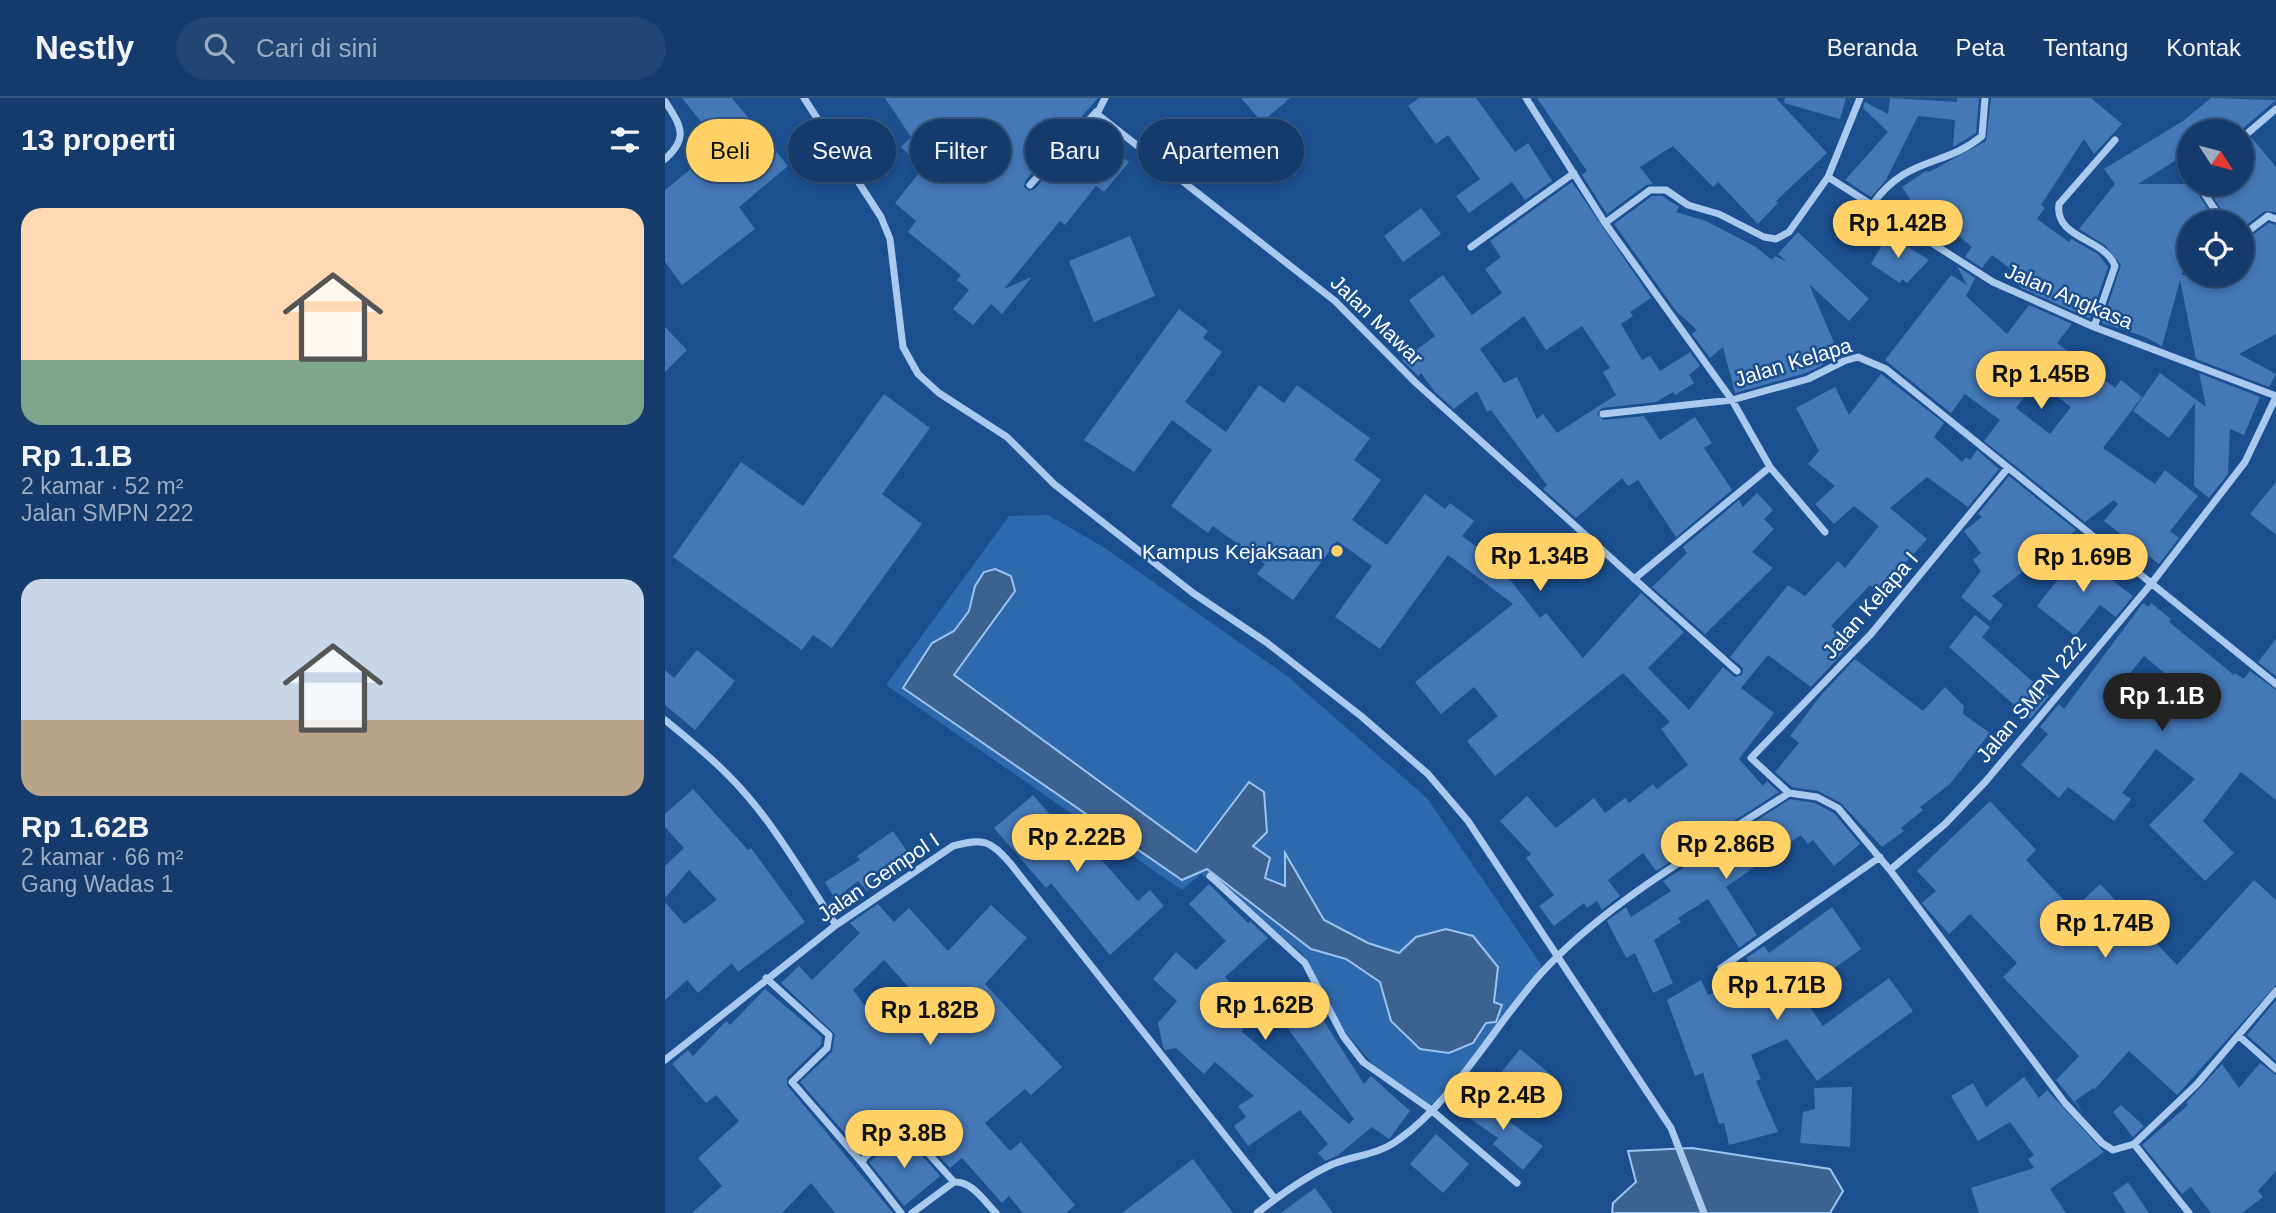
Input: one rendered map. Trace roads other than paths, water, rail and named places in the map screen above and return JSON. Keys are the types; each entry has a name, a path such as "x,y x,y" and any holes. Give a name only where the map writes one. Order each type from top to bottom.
{"street":[{"path":"804,98 881,217 890,239 903,347 918,374 939,393 1007,438 1054,484 1193,593 1266,642 1428,774 1468,821 1671,1128 1704,1213"},
{"path":"1030,185 1096,112 1105,98"},
{"name":"Jalan Kelapa","path":"1526,98 1605,223 1732,400 1808,379 1844,361 1858,357 1870,359 1886,369 2276,684"},
{"path":"1605,223 1650,190 1658,188 1688,205 1719,214 1764,237 1776,239 1789,232 1828,177 1860,98"},
{"path":"1872,205 1883,189 1907,170 1954,152 1982,136 1985,98"},
{"path":"665,101 680,124 681,135 677,149 665,159"},
{"path":"2254,128 2276,109"},
{"name":"Jalan Mawar","path":"1096,112 1335,301 1416,383 1737,671"},
{"path":"2094,327 2115,266 2106,254 2062,224 2057,214 2059,204 2115,140"},
{"path":"1471,247 1574,173"},
{"name":"Jalan Angkasa","path":"1828,177 1993,282 2094,327 2276,397"},
{"path":"2254,226 2267,216 2276,219"},
{"name":"Jalan SMPN 222","path":"1890,870 1945,824 1986,781 2151,584 2245,462 2276,397"},
{"path":"1603,414 1732,400 1770,467 1825,531"},
{"path":"1634,579 1770,467"},
{"name":"Jalan Kelapa I","path":"1789,793 1751,758 1871,634 2007,469"},
{"path":"665,720 728,774 745,794 770,825 837,925"},
{"path":"1257,1213 1275,1199 1335,1164 1367,1156 1398,1140 1430,1109 1546,967 1566,948 1646,886 1789,793 1829,802 1880,857 2065,1103 2102,1143 2113,1150 2134,1144 2197,1084 2276,990"},
{"name":"Jalan Gempol I","path":"665,1060 765,978 953,846 975,841 994,845 1275,1199"},
{"path":"1721,968 1880,857"},
{"path":"1210,876 1305,963 1343,1036 1363,1062 1430,1109 1517,1183"},
{"path":"765,978 829,1035 827,1048 792,1082 901,1213"},
{"path":"2239,1036 2276,1069"},
{"path":"862,1163 865,1157 903,1128 954,1182"},
{"path":"2134,1144 2189,1213"},
{"path":"912,1213 954,1182 961,1181 971,1187 996,1213"}],"place":[{"name":"Kampus Kejaksaan","path":"1337,551"}]}
